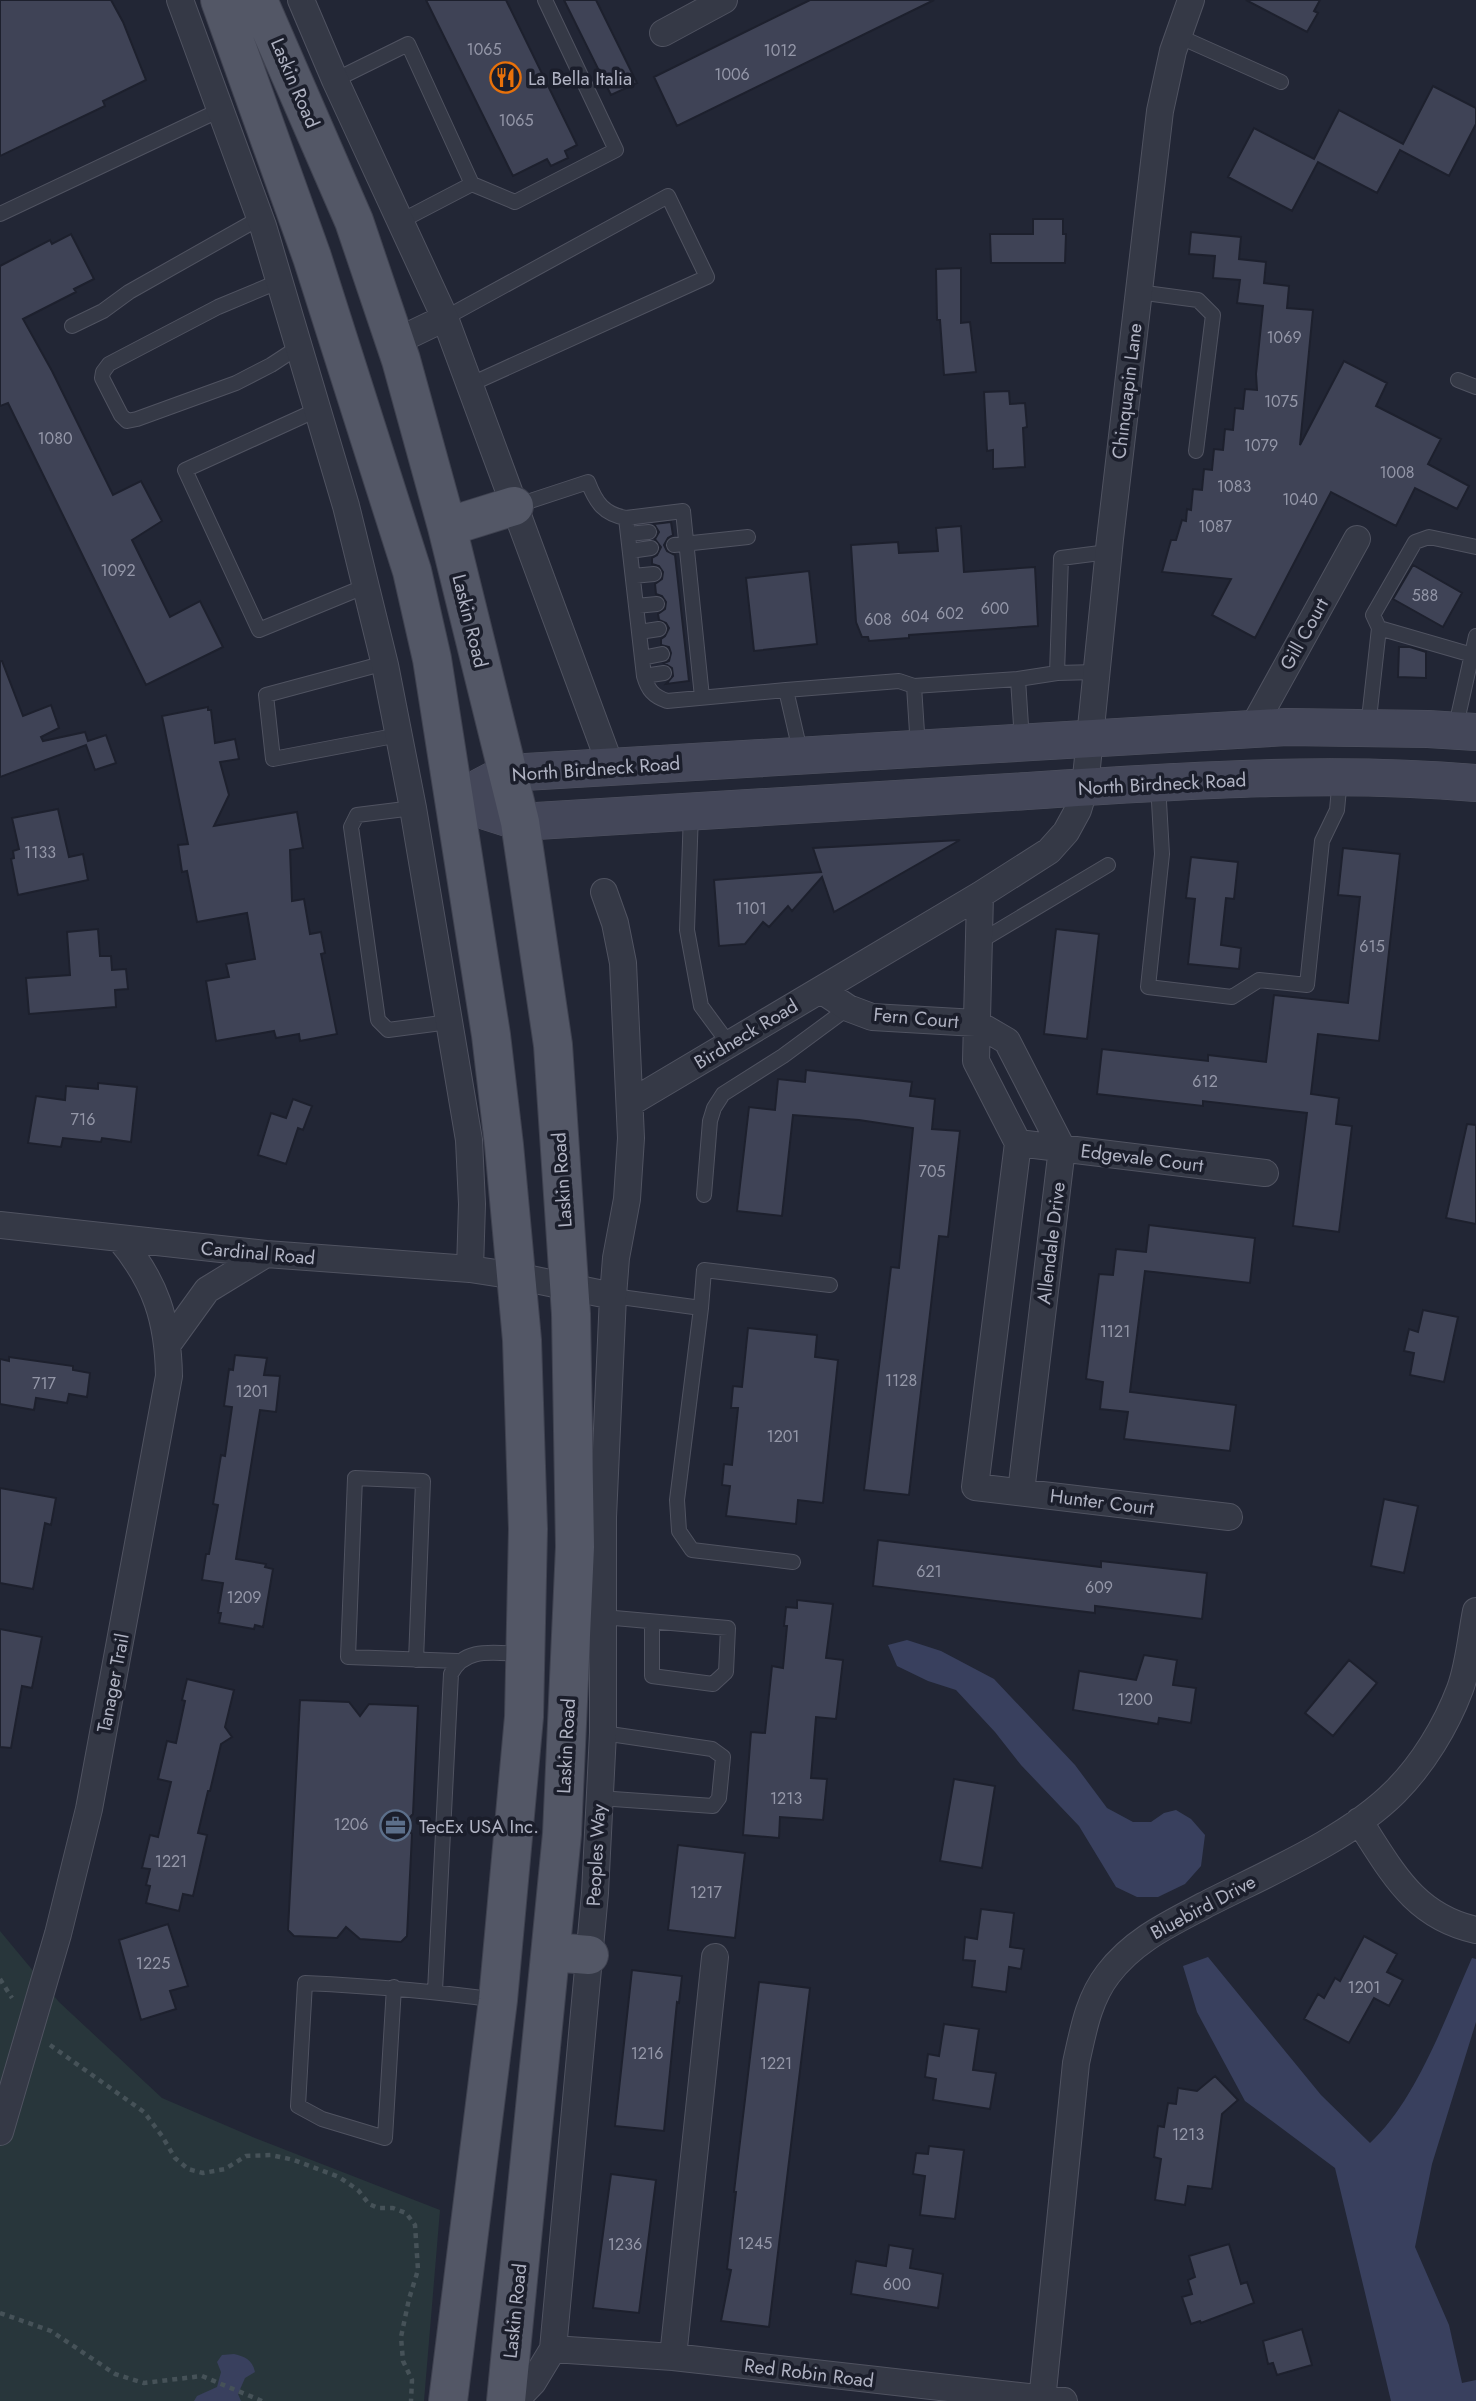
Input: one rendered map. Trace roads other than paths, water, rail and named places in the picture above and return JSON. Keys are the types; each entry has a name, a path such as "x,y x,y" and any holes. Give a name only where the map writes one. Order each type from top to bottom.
{"main road":[{"name":"Laskin Road","path":"220,0 312,257 412,571 432,659 491,1035 516,1276 522,1340 528,1530 524,1717 498,2000 448,2401"},
{"name":"Laskin Road","path":"258,0 354,220 395,342 447,527 520,822 553,1045 569,1286 575,1547 562,1834 506,2401"},
{"path":"447,527 514,506"},
{"name":"North Birdneck Road","path":"454,801 507,773 1252,729 1368,728 1465,732"},
{"name":"North Birdneck Road","path":"454,801 520,822 1158,784 1340,778 1434,779 1476,783"},
{"path":"551,1952 589,1955"},
{"path":"498,2000 546,2004"}],"street":[{"path":"180,0 260,218 280,281 346,506 385,663 413,808 468,1140 472,1205 470,1269"},
{"name":"Laskin Road","path":"301,0 445,318 611,767"},
{"path":"663,33 724,0"},
{"name":"Chinquapin Lane","path":"1085,787 1108,552 1160,111 1178,36 1191,0"},
{"path":"395,342 445,318"},
{"name":"Gill Court","path":"1252,729 1357,539"},
{"name":"Birdneck Road","path":"630,1103 980,895 1049,851 1066,832 1078,810 1085,787"},
{"path":"413,808 454,801"},
{"path":"516,1276 613,1296 616,1258 627,1199 631,1138 623,963 615,923 604,892"},
{"path":"980,895 976,1061 1018,1143"},
{"name":"Fern Court","path":"821,990 848,1008 872,1017 976,1023"},
{"path":"976,1023 1007,1041 1062,1148"},
{"name":"Edgevale Court","path":"1018,1143 1265,1173"},
{"name":"Hunter Court","path":"1018,1143 975,1487 1229,1517"},
{"name":"Allendale Drive","path":"1021,1492 1062,1148"},
{"name":"Cardinal Road","path":"0,1224 266,1254 470,1269 516,1276"},
{"name":"Tanager Trail","path":"0,2132 32,2027 89,1809 169,1376 169,1343 153,1287 119,1238"},
{"path":"169,1343 207,1290 266,1254"},
{"name":"Peoples Way","path":"515,2401 533,2382 553,2348 589,1955 603,1733 603,1517 613,1296"},
{"name":"Bluebird Drive","path":"1049,2400 1076,2063 1091,2004 1107,1975 1128,1951 1153,1932 1314,1849 1359,1821 1394,1794 1439,1733 1461,1687 1476,1611"},
{"path":"1359,1821 1404,1888 1423,1907 1447,1921 1476,1930"},
{"path":"673,2357 715,1957"},
{"name":"Red Robin Road","path":"553,2348 673,2357 1049,2400"}],"lane":[{"path":"335,80 408,44 472,184 515,202 616,150 545,0"},
{"path":"1178,36 1281,82"},
{"path":"0,214 220,110"},
{"path":"401,221 472,184"},
{"path":"445,318 668,196 707,276 469,385"},
{"path":"72,326 103,311 129,292 260,218"},
{"path":"280,281 218,307 109,364 102,378 121,415 127,421 236,383 300,346"},
{"path":"1138,292 1198,300 1213,315 1196,451"},
{"path":"1458,380 1476,387"},
{"path":"319,409 185,470 260,629 366,586"},
{"path":"514,506 588,482 601,507 611,515 626,518 682,511 678,527 691,651 693,669 702,697"},
{"path":"626,518 644,677 648,690 657,698 667,701 899,681 914,686 1096,672"},
{"path":"628,534 649,532"},
{"path":"680,544 748,537"},
{"path":"1368,728 1380,628 1373,615 1415,542 1429,537 1476,547"},
{"path":"630,551 651,548"},
{"path":"1056,673 1061,558 1108,552"},
{"path":"633,576 654,574"},
{"path":"636,606 657,604"},
{"path":"1380,628 1473,655"},
{"path":"639,632 660,629"},
{"path":"1465,732 1476,636"},
{"path":"642,657 662,654"},
{"path":"385,663 265,695 273,759 399,735"},
{"path":"644,677 664,673"},
{"path":"1018,679 1022,741"},
{"path":"914,686 918,748"},
{"path":"786,690 802,756"},
{"path":"1158,784 1162,854 1148,987 1232,997 1259,981 1307,985 1322,841 1337,810 1340,778"},
{"path":"413,808 357,815 351,827 378,1020 388,1030 449,1022"},
{"path":"691,812 687,930 701,1006 729,1044"},
{"path":"979,942 1108,865"},
{"path":"704,1195 710,1121 723,1094 783,1056 848,1008"},
{"path":"793,1562 691,1550 678,1531 677,1500 704,1270 830,1285"},
{"path":"613,1296 701,1308"},
{"path":"416,1660 423,1481 355,1478 348,1657 416,1660 457,1661 473,1654 527,1654"},
{"path":"603,1617 728,1628 726,1672 713,1684 652,1676 652,1623"},
{"path":"435,1991 451,1674 457,1661"},
{"path":"599,1798 713,1806 719,1798 723,1757 712,1749 603,1733"},
{"path":"394,1987 385,2138 322,2119 298,2106 305,1983 394,1987 498,2000"}],"water":[{"path":"907,1640 941,1651 994,1679 1075,1765 1107,1808 1133,1822 1151,1822 1164,1813 1176,1810 1191,1819 1205,1835 1201,1866 1185,1884 1158,1897 1137,1897 1116,1887 1079,1826 956,1690 928,1681 897,1666 888,1645"},
{"path":"1208,1957 1321,2095 1370,2143 1387,2125 1416,2081 1472,1958 1476,1959 1476,2022 1432,2164 1415,2247 1449,2325 1462,2383 1476,2380 1476,2401 1391,2401 1335,2168 1245,2101 1197,2012 1183,1966"},
{"path":"234,2354 248,2359 255,2372 245,2378 238,2394 241,2401 194,2401 197,2396 217,2387 221,2372 217,2362 222,2355"}],"place":[{"name":"La Bella Italia","path":"505,78"},
{"name":"TecEx USA Inc.","path":"396,1826"}]}
